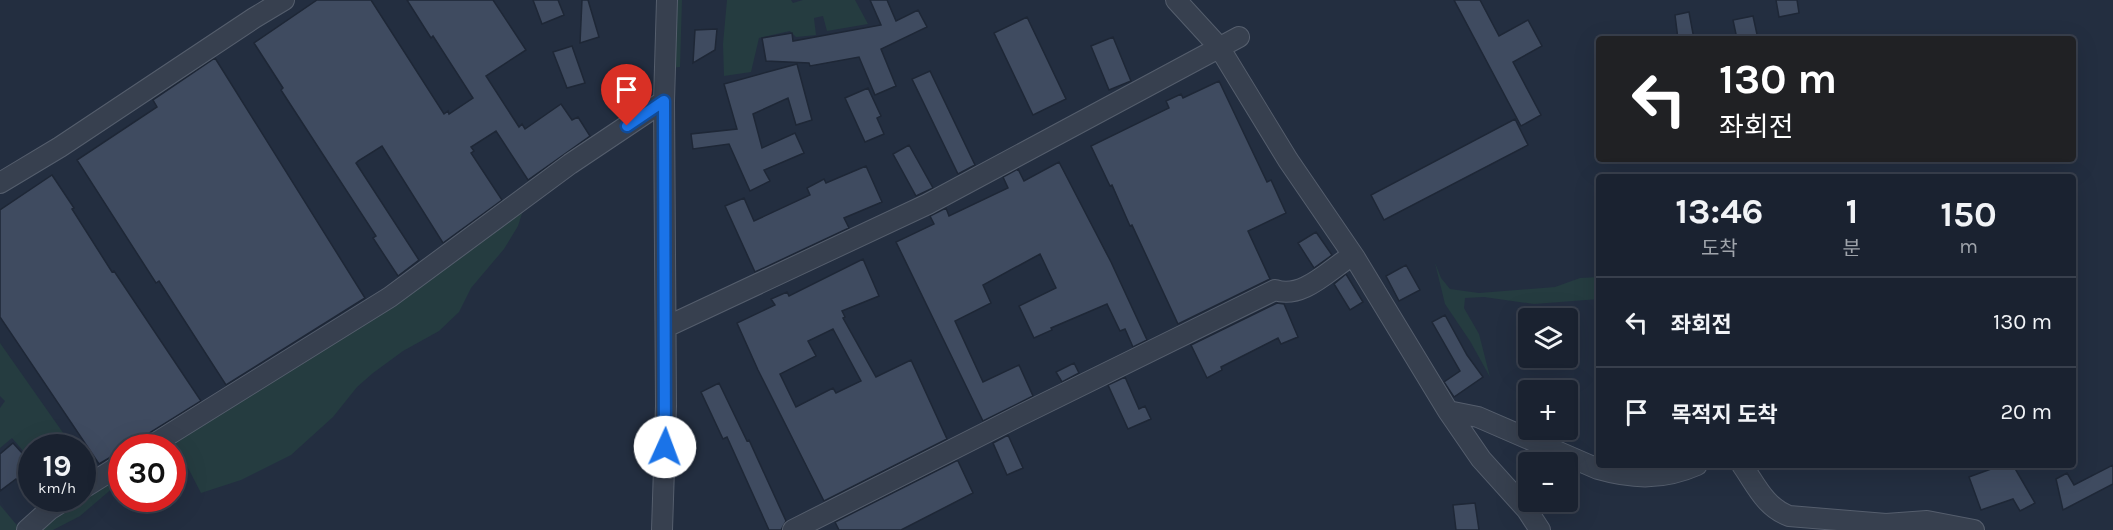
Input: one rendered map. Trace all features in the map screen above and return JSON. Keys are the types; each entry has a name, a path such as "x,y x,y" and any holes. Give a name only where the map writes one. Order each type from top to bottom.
{"street":[{"path":"0,183 60,147 253,9 284,0"},
{"path":"662,530 666,406 664,101 667,0"},
{"path":"1176,0 1219,47 1288,160 1355,258 1448,411 1481,459 1527,510 1540,530"},
{"path":"666,327 928,204 1239,37"},
{"path":"170,434 390,297 570,164 664,101"},
{"path":"793,530 1275,290 1286,294 1299,291 1347,260 1355,258"},
{"path":"1448,411 1478,417 1598,469 1618,475 1653,477 1669,475 1689,468"},
{"path":"1744,468 1768,504 1789,516 1886,524 1927,521 1974,530"},
{"path":"27,530 47,512"}],"green space":[{"path":"673,0 682,0 680,67 670,68"},
{"path":"727,0 791,0 793,3 803,0 855,0 868,24 827,31 823,16 814,18 816,35 796,37 790,31 759,38 751,72 724,76 723,44"},
{"path":"525,204 518,226 504,249 471,288 459,312 439,331 403,351 373,373 357,387 333,417 291,455 241,480 201,493 186,464 186,434 180,434"},
{"path":"1435,263 1441,278 1450,289 1479,293 1555,287 1580,278 1596,277 1596,299 1534,304 1484,297 1465,298 1464,308 1479,334 1490,377 1470,341 1445,304"},
{"path":"0,343 64,434 18,434 18,445 12,438 0,448 0,408 5,401 0,396"},
{"path":"108,480 108,492 96,502 96,488"},
{"path":"0,505 20,529 19,530 0,530"},
{"path":"55,512 85,512 53,530 34,530"}],"building":[{"path":"317,0 371,0 444,114 448,111 449,114 473,98 407,0 493,0 526,50 486,76 519,127 522,124 525,129 561,104 572,120 578,117 590,136 528,180 496,131 471,147 474,151 471,153 502,200 443,243 382,146 358,161 356,163 419,260 398,276 373,238 376,236 281,90 283,88 254,43"},
{"path":"533,0 558,0 564,15 542,24"},
{"path":"582,0 588,0 599,37 580,43"},
{"path":"870,0 887,0 896,21 918,10 927,27 881,49 896,86 875,95 859,57 810,66 809,63 766,61 762,38 792,33 793,41 881,25"},
{"path":"1454,0 1480,0 1499,36 1528,20 1542,46 1513,62 1541,115 1521,126"},
{"path":"1776,0 1797,0 1799,13 1779,17"},
{"path":"1689,12 1693,36 1678,36 1675,15"},
{"path":"1753,16 1757,36 1736,36 1733,20"},
{"path":"1027,17 1066,99 1033,115 994,33"},
{"path":"717,29 715,50 693,63 695,30"},
{"path":"1113,37 1131,81 1109,90 1091,46"},
{"path":"572,46 585,83 567,88 553,52"},
{"path":"215,58 365,298 226,385 159,281 156,283 77,160 157,107 153,100"},
{"path":"797,64 812,120 796,125 788,98 753,114 762,148 795,133 804,153 764,170 770,181 750,191 729,144 693,149 691,134 737,129 724,84"},
{"path":"930,71 975,165 958,174 912,79"},
{"path":"1219,81 1267,182 1271,180 1286,213 1248,231 1270,279 1178,324 1132,225 1130,226 1091,146 1169,108 1166,101 1181,94 1183,98"},
{"path":"868,88 881,116 877,118 884,134 865,142 845,98"},
{"path":"1515,119 1528,145 1384,220 1371,195"},
{"path":"909,145 933,188 916,196 893,154"},
{"path":"1059,162 1111,262 1147,340 1133,347 1125,329 1120,331 1107,304 1051,328 1052,330 1034,338 1019,306 1056,288 1040,254 983,285 991,303 955,321 983,382 1019,365 1033,396 983,421 896,242 934,224 930,216 946,208 949,216 1008,188 1003,177 1018,169 1024,181"},
{"path":"866,166 882,202 844,218 849,228 755,272 725,206 744,198 754,221 810,195 807,188 824,179 826,183"},
{"path":"52,175 112,272 114,271 201,401 148,434 108,434 108,459 99,464 96,460 96,434 79,434 0,317 0,210"},
{"path":"1316,232 1332,255 1314,268 1298,243"},
{"path":"863,259 879,296 842,311 845,317 843,318 876,377 911,360 947,439 824,501 737,323 775,305 771,299 787,292 789,296","holes":["833,329 861,381 836,393 833,388 796,407 780,374 816,356 808,341"]},
{"path":"1406,265 1420,290 1399,301 1386,276"},
{"path":"1346,274 1363,302 1350,310 1334,284"},
{"path":"1277,303 1284,304 1298,337 1281,344 1278,338 1221,367 1222,370 1207,378 1191,345"},
{"path":"1445,315 1467,355 1483,377 1454,397 1444,382 1460,371 1432,322"},
{"path":"1074,363 1079,373 1062,382 1056,372"},
{"path":"1125,377 1139,409 1145,406 1151,419 1128,429 1108,385"},
{"path":"719,383 747,441 749,440 786,521 781,530 769,530 727,437 723,439 701,392"},
{"path":"1008,435 1023,468 1007,475 993,443"},
{"path":"13,443 18,449 18,481 16,479 0,491 0,454"},
{"path":"956,461 973,493 901,530 839,530 835,522"},
{"path":"2113,465 2113,484 2063,510 2056,479 2067,473 2074,485"},
{"path":"1994,468 2015,468 2035,503 2020,511 2013,499 1981,510 1969,477"},
{"path":"1475,503 1479,530 1456,530 1453,505"}],"route":[{"path":"627,126 664,101 665,447"}]}
